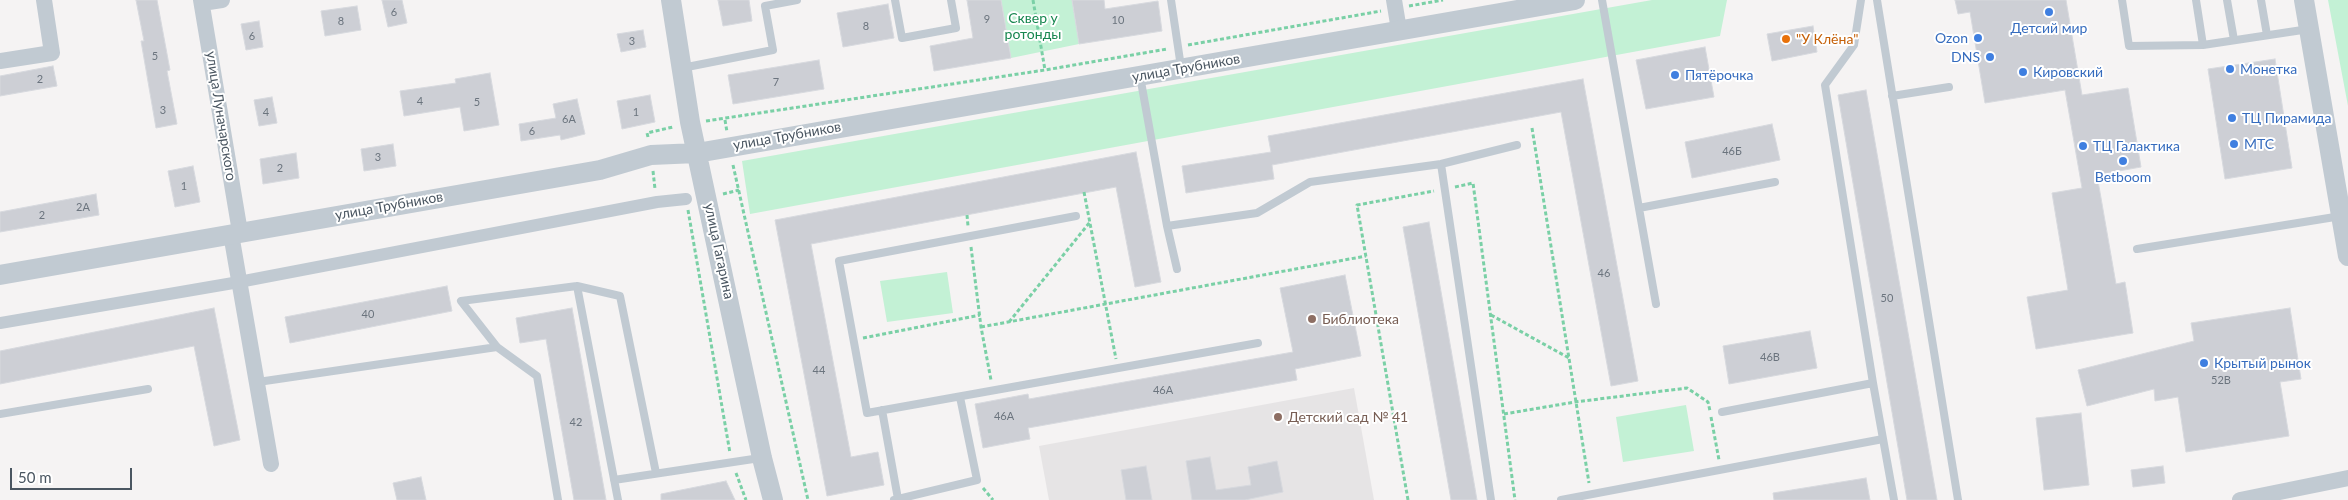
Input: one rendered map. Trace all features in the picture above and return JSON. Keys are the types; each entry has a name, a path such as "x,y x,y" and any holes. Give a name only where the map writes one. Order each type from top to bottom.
{"street":[{"path":"0,61 52,53 44,0"},
{"path":"202,2 222,0"},
{"name":"улица Гагарина","path":"671,0 697,152 762,458 773,500"},
{"name":"улица Трубников","path":"0,275 600,170 652,155 697,152 1575,0"},
{"path":"2304,0 2348,256"},
{"name":"улица Луначарского","path":"202,2 235,233 239,282 272,464"},
{"path":"1394,4 1399,30"},
{"path":"0,323 239,282 657,202 686,199"},
{"path":"2240,500 2348,478"}],"lane":[{"path":"682,68 772,50 764,3 797,0"},
{"path":"896,0 902,38 956,28 952,0"},
{"path":"1171,0 1182,69"},
{"path":"1602,0 1656,304"},
{"path":"1861,0 1854,46 1825,85 1873,384 1894,500"},
{"path":"1877,0 1958,500"},
{"path":"2122,0 2129,46 2203,45 2309,29"},
{"path":"2196,0 2203,45"},
{"path":"2227,0 2234,40"},
{"path":"2261,0 2267,35"},
{"path":"1140,76 1167,226 1178,268"},
{"path":"1892,96 1949,87"},
{"path":"1167,226 1257,213 1310,182 1441,164 1517,145"},
{"path":"1441,164 1491,500"},
{"path":"1639,208 1775,182"},
{"path":"1076,216 839,261 866,413 1258,343"},
{"path":"2137,248 2341,216"},
{"path":"558,500 537,376 497,347 461,301 577,286 620,296 656,473"},
{"path":"577,286 618,500"},
{"path":"258,382 497,347"},
{"path":"1722,412 1873,384"},
{"path":"0,414 148,389"},
{"path":"882,410 896,500 977,480 960,397"},
{"path":"1561,500 1883,439"},
{"path":"614,480 762,458"}],"path":[{"path":"1033,0 1045,70"},
{"path":"724,120 1045,70 1178,47 1394,4 1443,0"},
{"path":"1532,128 1591,494"},
{"path":"1408,500 1357,205 1473,183 1515,500"},
{"path":"739,190 808,500"},
{"path":"1084,192 1118,368"},
{"path":"686,199 732,462 746,500"},
{"path":"967,214 981,327 994,391"},
{"path":"1009,322 1090,222"},
{"path":"981,327 1366,256"},
{"path":"854,340 980,315"},
{"path":"1491,315 1568,358"},
{"path":"1504,414 1576,402 1687,388 1708,402 1720,470"}],"shaded area":[{"name":"Детский сад № 41","path":"1354,388 1374,500 1049,500 1039,446"}],"green space":[{"name":"Сквер у ротонды","path":"1001,0 1072,0 1079,44 1011,58"},
{"path":"1652,0 1727,0 1720,36 750,214 742,161"},
{"path":"2328,0 2348,0 2348,106"},
{"path":"947,272 953,313 887,322 880,281"},
{"path":"1686,405 1694,451 1623,462 1616,417"}],"building":[{"path":"136,0 157,0 170,70 167,71 177,124 156,128 141,41 144,41"},
{"path":"382,0 402,0 407,23 388,27"},
{"path":"718,0 749,0 752,21 723,26"},
{"path":"967,0 1001,0 1011,58 934,71 930,46 973,38"},
{"path":"1072,0 1104,0 1105,9 1158,1 1162,31 1079,44"},
{"path":"1955,0 2066,0 2082,95 2128,88 2141,167 2097,175 2116,284 2125,282 2133,333 2036,349 2027,297 2068,290 2052,193 2082,188 2065,90 1985,103 1970,12 1958,14"},
{"path":"888,4 894,38 843,47 837,13"},
{"path":"357,6 361,30 325,36 321,11"},
{"path":"259,21 263,47 246,50 241,24"},
{"path":"1813,26 1817,52 1772,61 1767,34"},
{"path":"643,30 646,47 621,52 617,34"},
{"path":"1705,47 1714,97 1646,109 1636,60"},
{"path":"2275,59 2292,168 2225,179 2208,69"},
{"path":"819,60 824,89 733,104 728,75"},
{"path":"53,66 57,86 0,96 0,76"},
{"path":"490,73 499,125 464,131 460,107 404,116 400,91 456,83 455,79"},
{"path":"1583,79 1638,381 1611,386 1561,112 1272,165 1274,179 1186,193 1182,166 1271,152 1268,136"},
{"path":"1866,90 1937,500 1907,500 1838,95"},
{"path":"650,95 655,122 622,129 617,101"},
{"path":"272,97 277,123 259,126 254,100"},
{"path":"577,99 585,134 561,140 560,135 521,141 519,124 556,118 553,104"},
{"path":"1772,124 1780,160 1692,178 1685,142"},
{"path":"393,144 396,166 364,171 361,149"},
{"path":"1136,152 1161,282 1135,287 1116,187 811,244 851,457 878,452 884,485 827,496 775,220"},
{"path":"296,153 299,178 263,184 260,159"},
{"path":"193,166 200,202 175,207 168,171"},
{"path":"96,194 99,215 0,232 0,212"},
{"path":"1429,222 1477,500 1451,500 1403,227"},
{"path":"1345,275 1361,356 1295,369 1297,380 1028,428 1030,439 983,448 975,404 1028,394 1029,399 1293,352 1280,288"},
{"path":"447,286 452,311 290,343 285,317"},
{"path":"214,308 240,440 214,446 194,346 0,384 0,351"},
{"path":"572,308 606,500 574,500 546,339 520,343 516,318"},
{"path":"2290,308 2301,379 2280,382 2289,436 2186,452 2178,397 2155,401 2154,389 2087,406 2078,370 2194,341 2191,323"},
{"path":"1810,331 1817,368 1729,384 1723,346"},
{"path":"2081,413 2089,485 2044,490 2036,418"},
{"path":"1210,457 1216,490 1251,485 1248,467 1277,461 1283,492 1245,500 1192,500 1186,461"},
{"path":"1146,466 1152,500 1126,500 1121,470"},
{"path":"2163,466 2165,483 2133,487 2131,470"},
{"path":"421,477 426,500 397,500 393,483"},
{"path":"1866,478 1870,500 1774,500 1773,493"},
{"path":"726,481 735,500 661,500 661,494"}],"place":[{"name":"Детсий мир","path":"2049,12"},
{"name":"Ozon","path":"1978,38"},
{"name":"\"У Клёна\"","path":"1786,39"},
{"name":"DNS","path":"1990,57"},
{"name":"Монетка","path":"2230,69"},
{"name":"Кировский","path":"2023,72"},
{"name":"Пятёрочка","path":"1675,75"},
{"name":"ТЦ Пирамида","path":"2232,118"},
{"name":"МТС","path":"2234,144"},
{"name":"ТЦ Галактика","path":"2083,146"},
{"name":"Betboom","path":"2123,161"},
{"name":"Библиотека","path":"1312,319"},
{"name":"Крытый рынок","path":"2204,363"},
{"name":"Детский сад № 41","path":"1278,417"}]}
